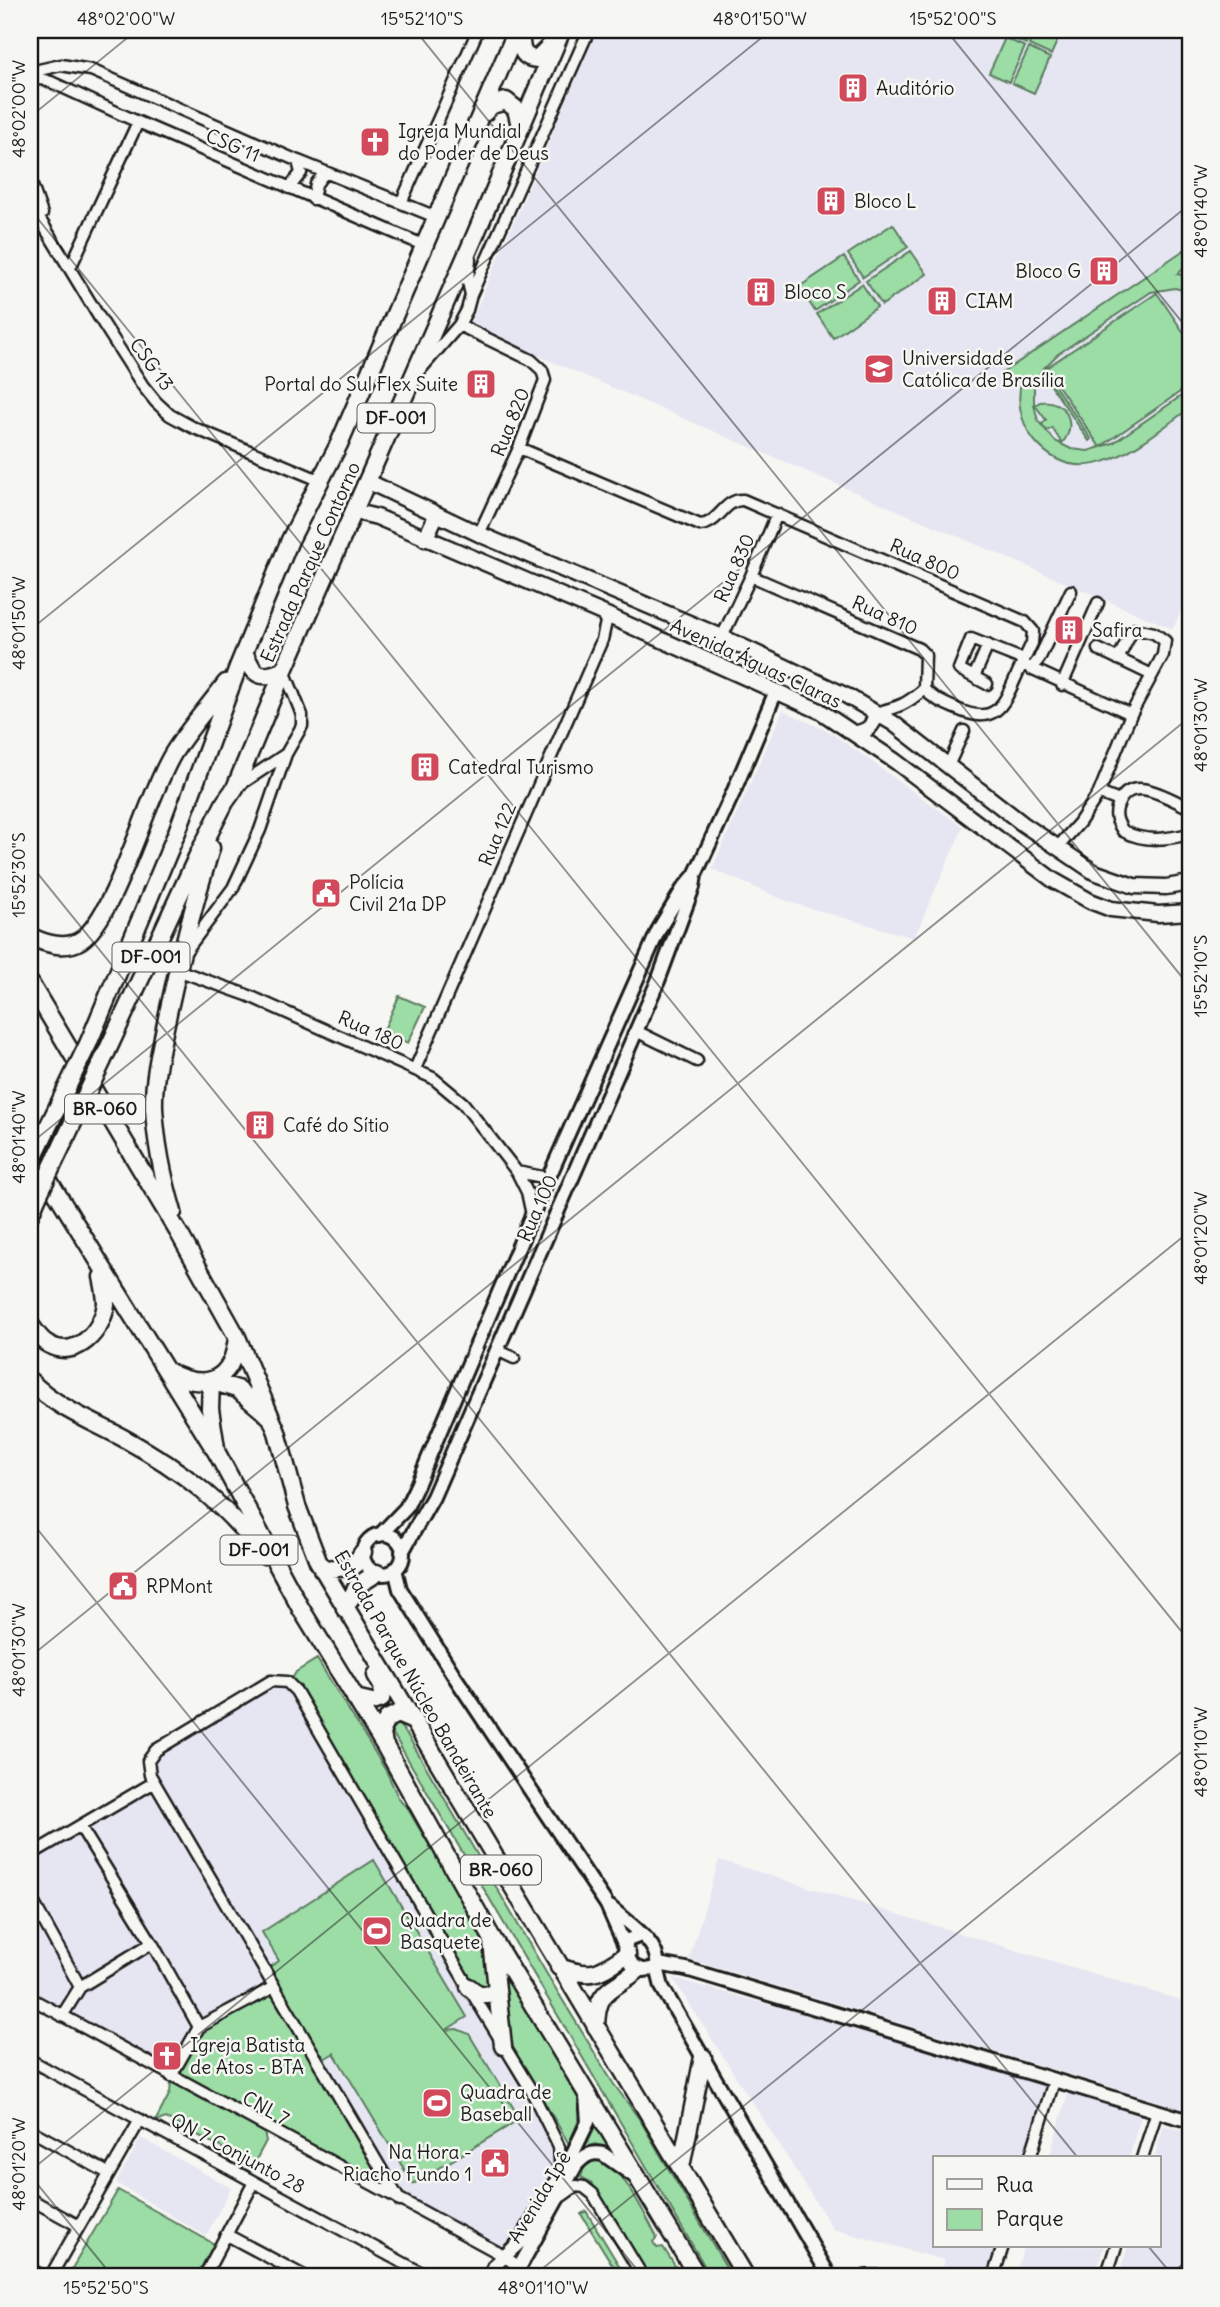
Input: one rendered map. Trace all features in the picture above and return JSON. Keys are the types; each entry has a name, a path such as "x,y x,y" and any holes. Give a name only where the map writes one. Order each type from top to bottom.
{"highway":[{"path":"519,30 523,52 532,59 544,54 561,32"},
{"name":"Estrada Parque Contorno","path":"241,660 290,540 339,444 423,245 519,30"},
{"name":"Estrada Parque Contorno","path":"230,795 356,512 561,32"},
{"path":"480,117 492,105 506,101 516,109 520,126"},
{"path":"30,936 44,943 66,945 81,940 95,926 122,871 150,798 174,752 241,660 254,672 267,677 284,670"},
{"name":"DF-001","path":"30,1164 88,1044 177,832 241,660"},
{"path":"180,1235 159,1151 154,1106 159,1055 189,917 230,795"},
{"name":"DF-001","path":"30,1215 230,795"},
{"name":"Estrada Parque Núcleo Bandeirante","path":"30,983 180,1235 237,1337 271,1418 297,1506 320,1565 746,2277"},
{"name":"BR-060","path":"30,1150 217,1453 301,1609 384,1746 491,1936 698,2277"},
{"path":"30,1324 38,1336 52,1346 66,1349 83,1343 99,1326 106,1305 100,1267"},
{"path":"217,1453 210,1409 211,1381 229,1366 236,1351 237,1337"},
{"path":"165,1370 184,1380 197,1383 211,1381 237,1389 271,1418"},
{"name":"DF-001","path":"30,1381 57,1404 125,1439 175,1469 211,1496 255,1544 289,1596 301,1609"},
{"path":"355,1698 375,1702 383,1696 383,1688 319,1574 320,1565 353,1567 363,1552"},
{"path":"345,1609 358,1585 385,1572"},
{"path":"384,1746 380,1730 387,1719 402,1714 411,1720"},
{"path":"491,1936 503,2046"},
{"path":"559,1967 581,1975 592,1974 626,1950"},
{"path":"596,2027 597,2006 603,1995 641,1971"},
{"path":"469,1987 476,1993 486,1995 497,1989"},
{"path":"681,2167 703,2057"},
{"path":"733,2255 753,2277"}],"main road":[{"name":"Avenida Águas Claras","path":"369,482 479,534 722,637 818,681 893,723 1057,848 1094,872 1134,886 1166,887 1190,883"},
{"name":"Avenida Águas Claras","path":"356,512 377,517 602,613 820,711 895,761 1053,880 1090,901 1111,909 1127,911 1158,914 1190,912"},
{"path":"425,539 437,514"},
{"path":"856,733 863,732 872,725 875,713"},
{"path":"895,761 901,747 914,740"},
{"path":"1127,911 1134,886"}],"street":[{"path":"401,203 478,30"},
{"path":"413,378 459,325 467,310 471,295 589,30"},
{"path":"30,72 61,65 91,70 325,173 436,217"},
{"name":"CSG 11","path":"30,80 51,82 423,245"},
{"path":"70,268 138,122"},
{"path":"289,188 301,173 298,161"},
{"path":"313,199 316,184 325,173"},
{"path":"30,180 46,228"},
{"path":"30,203 46,228"},
{"name":"CSG 13","path":"46,228 143,386 170,415 192,427 319,480"},
{"path":"471,295 468,271 474,238"},
{"name":"Rua 820","path":"459,325 531,360 544,374 544,385 519,449 479,534"},
{"name":"Rua 800","path":"519,449 700,525 709,523 731,502 738,499 776,514 1025,622 1033,631 1026,664"},
{"name":"Rua 830","path":"722,637 776,514"},
{"name":"Rua 810","path":"751,576 919,649 925,655 924,689"},
{"path":"875,713 900,708 924,689 937,700 973,716 989,716 1001,705 1026,664 1039,659 1071,591"},
{"path":"1062,685 1098,603"},
{"name":"Rua 122","path":"415,1069 602,640 606,622 602,613"},
{"path":"1057,848 1079,823 1099,793 1131,714 1166,646 1163,639 1154,633 1142,629 1132,631 1118,659"},
{"path":"987,684 959,667 969,641 974,639 1062,685 1131,714"},
{"path":"974,677 988,645"},
{"path":"1098,649 1152,675"},
{"path":"178,964 233,888 260,830 286,754 302,726 302,715 284,670"},
{"name":"Rua 100","path":"402,1552 433,1497 623,1061 686,907 695,875 776,691"},
{"path":"948,766 964,731"},
{"path":"230,795 286,754"},
{"path":"1190,808 1142,788 1128,791 1119,801 1116,820 1123,831 1156,840 1190,834"},
{"path":"1099,793 1119,801"},
{"name":"Rua 100","path":"380,1535 406,1508 417,1485 531,1214 659,929 683,889 695,875"},
{"name":"Rua 180","path":"178,964 415,1069 439,1083 463,1103 517,1172 527,1192 531,1214"},
{"path":"636,1031 697,1061"},
{"path":"603,1052 623,1061"},
{"path":"517,1172 548,1178"},
{"path":"521,1243 539,1252"},
{"path":"497,1350 514,1358"},
{"path":"385,1572 400,1564 402,1552 397,1541 387,1535 380,1535 369,1540 363,1552 366,1565 385,1572 400,1589 455,1677 607,1905 626,1950 641,1971 662,1987"},
{"path":"400,2201 150,1775 149,1761 156,1749 267,1683 286,1682 296,1692 531,2090 559,2147 561,2175"},
{"path":"30,1855 153,1783"},
{"path":"80,1826 152,1943 199,2027"},
{"path":"30,1896 80,1987"},
{"path":"607,1905 651,1945 686,1969"},
{"path":"626,1950 632,1938 641,1935"},
{"path":"62,2016 80,1987 152,1943"},
{"path":"651,1945 662,1987 828,2272 844,2277"},
{"path":"641,1971 657,1966 686,1969 1190,2121"},
{"path":"171,2076 199,2027 274,1987"},
{"name":"CNL 7","path":"30,1998 486,2247 500,2261 517,2272"},
{"name":"QN 7 Conjunto 28","path":"30,2060 429,2277"},
{"path":"1031,2156 1054,2081"},
{"name":"Avenida Ipê","path":"489,2277 500,2261 520,2242 561,2175 588,2122 585,2089"},
{"path":"1143,2156 1157,2111"},
{"path":"30,2269 48,2277 140,2120"},
{"path":"30,2130 108,2173"},
{"name":"Avenida Ipê","path":"517,2272 576,2165 591,2153 597,2152 609,2157 639,2180"},
{"path":"204,2277 254,2182"},
{"path":"559,2198 573,2187 580,2186 588,2190 596,2198 643,2277"},
{"path":"30,2199 79,2226"},
{"path":"227,2235 306,2277"},
{"path":"993,2277 1002,2248"},
{"path":"1106,2277 1115,2248"},
{"path":"866,2277 878,2277"}],"shaded area":[{"name":"Universidade Católica de Brasília","path":"597,30 1190,30 1190,589 1173,629 469,326"},
{"path":"783,710 833,734 963,827 914,938 789,902 712,869"},
{"path":"273,1674 292,1679 301,1690 550,2123 562,2165 504,2257 30,1995 30,1850 144,1781 142,1763 148,1750"},
{"path":"719,1860 1190,2003 1190,2111 689,1959"},
{"path":"673,1978 1045,2081 1026,2156 933,2156 933,2248 1000,2248 993,2277 939,2277 944,2260 833,2229"},
{"path":"1068,2093 1141,2115 1130,2156 1050,2156"},
{"path":"1164,2125 1190,2133 1190,2277 1118,2277 1127,2248 1160,2248 1160,2156 1155,2156"},
{"path":"141,2138 231,2188 206,2236 116,2183"},
{"path":"1023,2248 1103,2248 1095,2277 1015,2277"}],"green space":[{"path":"1007,30 1032,30 1026,44 1005,35"},
{"path":"1035,30 1062,30 1051,55 1029,45"},
{"path":"1005,38 1025,47 1009,82 989,73"},
{"path":"1029,48 1050,58 1034,93 1012,83"},
{"path":"893,224 908,247 863,277 848,254"},
{"path":"1184,250 1190,258 1190,264 1177,274 1190,277 1190,292 1175,288 1151,292 1058,354 1040,372 1034,388 1034,405 1038,421 1055,441 1071,449 1088,451 1113,443 1190,390 1190,408 1154,435 1114,458 1093,464 1073,465 1053,457 1034,440 1025,426 1019,402 1022,378 1009,386 1002,373"},
{"path":"911,251 927,274 882,305 866,281"},
{"path":"844,257 859,280 815,311 799,287"},
{"path":"862,284 877,307 833,338 817,314"},
{"path":"1157,293 1190,342 1190,385 1100,447 1046,368"},
{"path":"1052,382 1091,439 1089,441 1050,384"},
{"path":"1040,402 1056,404 1067,414 1069,428 1062,443 1052,428 1047,431 1042,424 1046,420 1035,405"},
{"path":"399,996 425,1007 408,1043 383,1032"},
{"path":"317,1659 468,1910 486,1952 490,1973 488,1992 471,1980 301,1690 292,1679 296,1672"},
{"path":"395,1720 408,1736 548,1976 613,2083 640,2120 732,2277 711,2277 389,1727"},
{"path":"374,1860 467,2017 446,2030 457,2029 469,2034 520,2119 413,2184 334,2053 324,2059 268,1968 279,1961 262,1932"},
{"path":"502,1966 579,2100 581,2115 569,2144 512,2047"},
{"path":"267,1995 276,1998 386,2187 181,2074 180,2069 205,2029"},
{"path":"171,2082 264,2132 266,2141 249,2173 241,2158 166,2118 155,2122 170,2093"},
{"path":"593,2118 610,2150 595,2144 579,2150"},
{"path":"597,2160 607,2164 624,2181 657,2237 653,2242 657,2248 663,2247 682,2277 649,2277 592,2183 581,2177 586,2162"},
{"path":"118,2190 214,2244 196,2277 67,2277"},
{"path":"586,2211 626,2277 620,2277 581,2214"}],"place":[{"name":"Auditório","path":"853,88"},
{"name":"Igreja Mundial do Poder de Deus","path":"375,142"},
{"name":"Bloco L","path":"831,201"},
{"name":"Bloco G","path":"1104,271"},
{"name":"Bloco S","path":"761,292"},
{"name":"CIAM","path":"942,301"},
{"name":"Universidade Católica de Brasília","path":"879,369"},
{"name":"Portal do Sul Flex Suite","path":"481,384"},
{"name":"Safira","path":"1069,630"},
{"name":"Catedral Turismo","path":"425,767"},
{"name":"Polícia Civil 21a DP","path":"326,893"},
{"name":"Café do Sítio","path":"260,1125"},
{"name":"RPMont","path":"123,1586"},
{"name":"Quadra de Basquete","path":"377,1931"},
{"name":"Igreja Batista de Atos - BTA","path":"167,2056"},
{"name":"Quadra de Baseball","path":"437,2103"},
{"name":"Na Hora - Riacho Fundo 1","path":"495,2163"}]}
